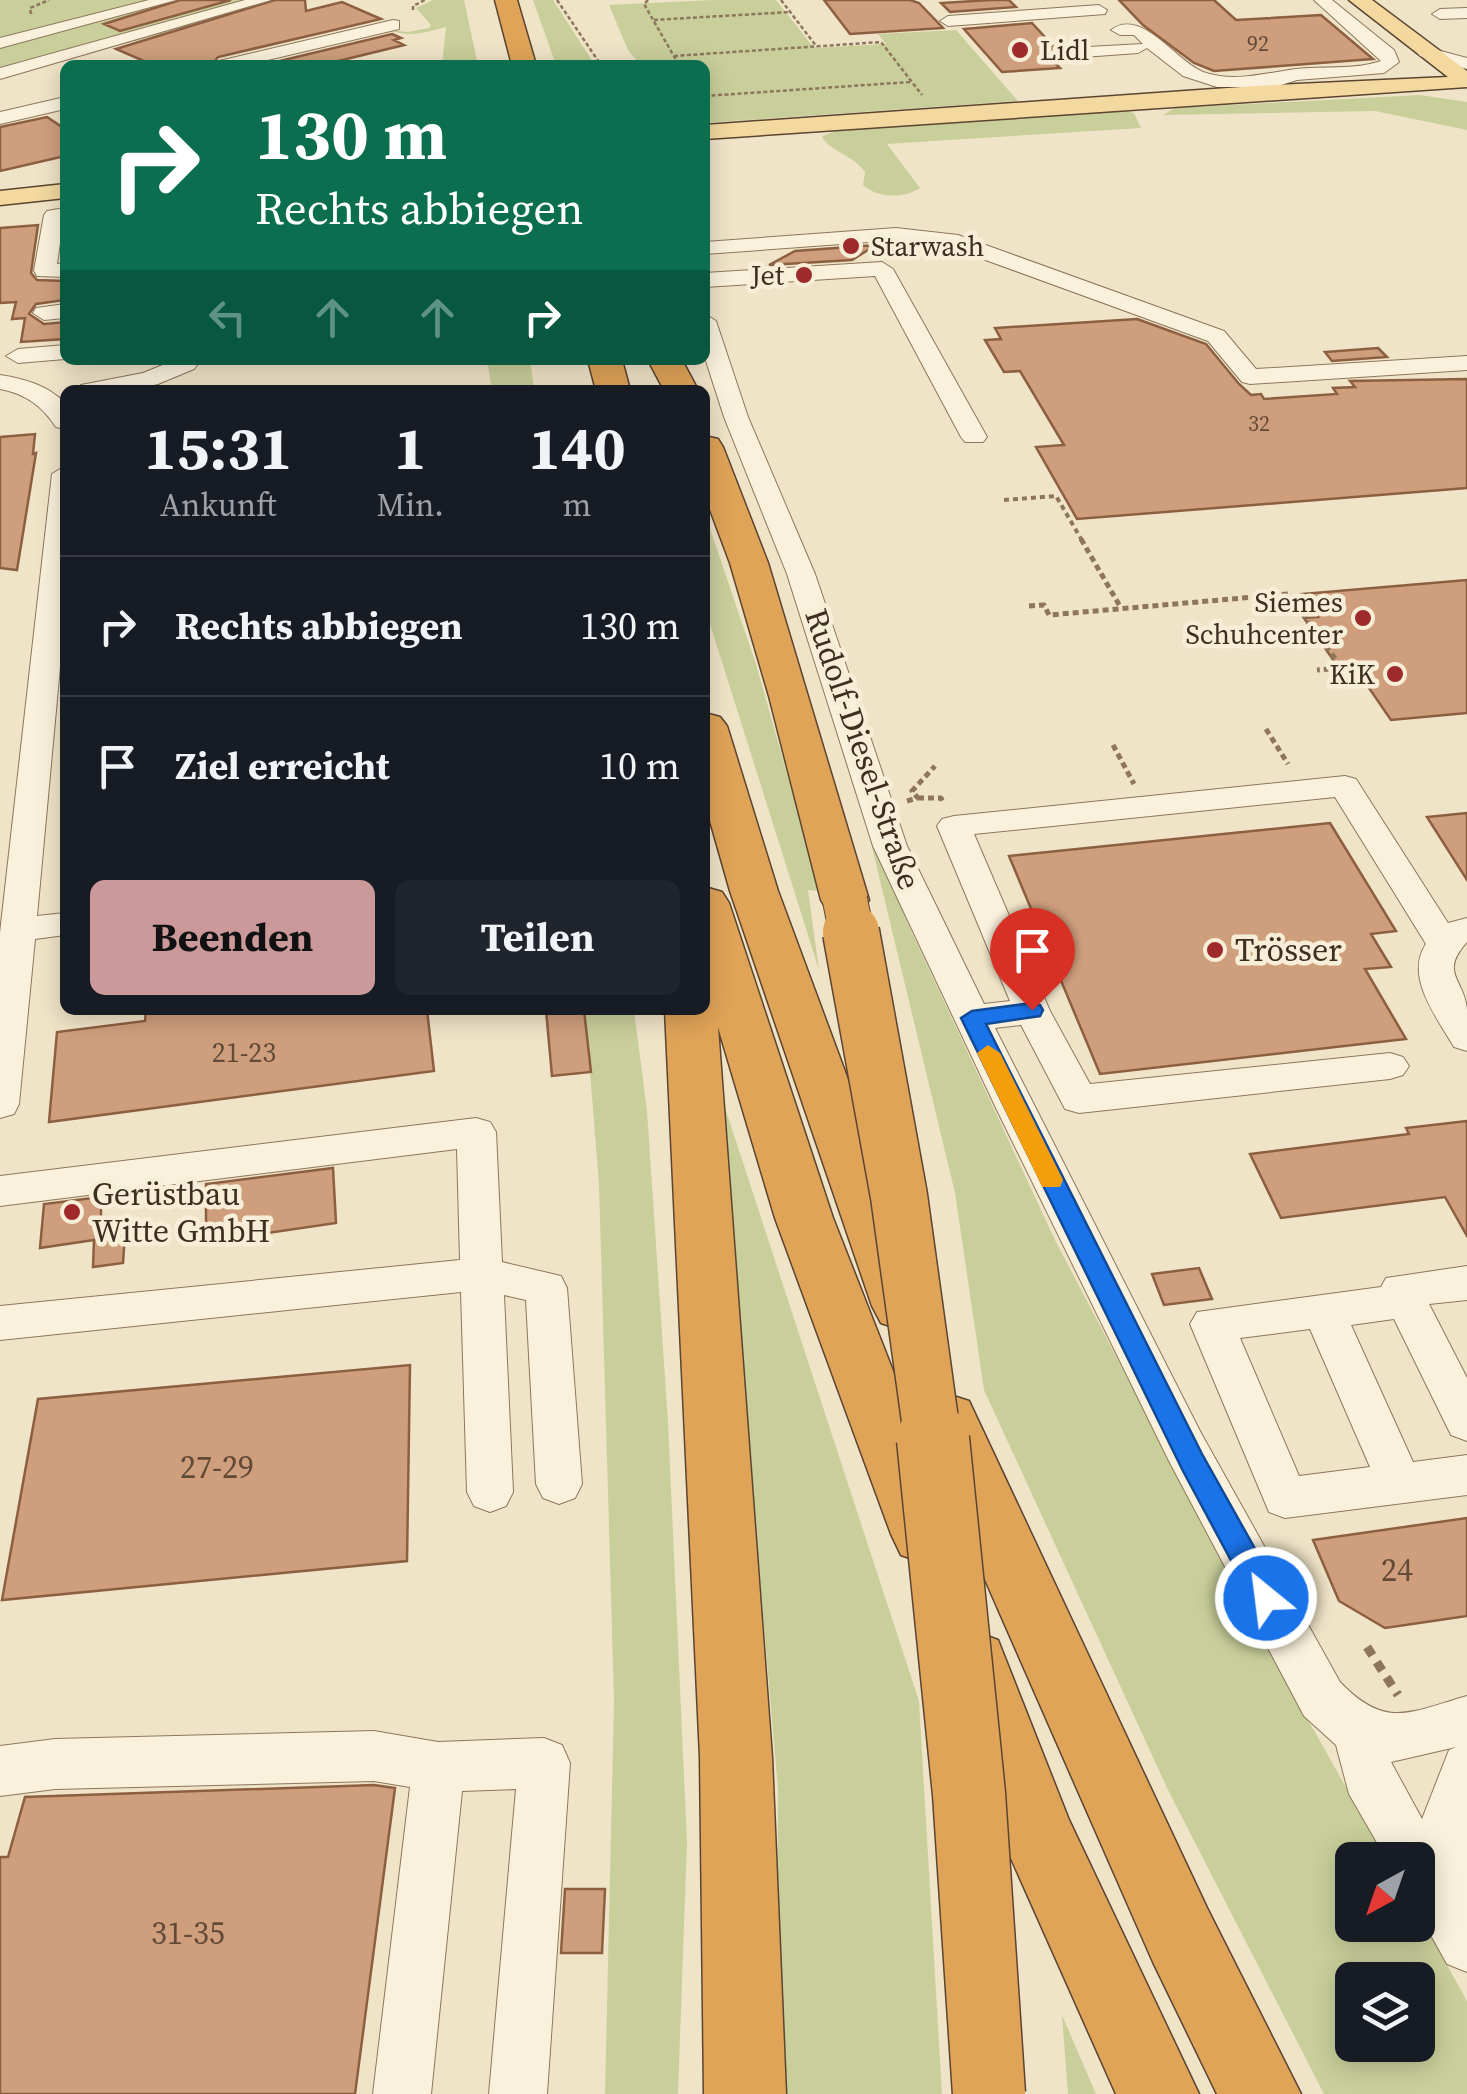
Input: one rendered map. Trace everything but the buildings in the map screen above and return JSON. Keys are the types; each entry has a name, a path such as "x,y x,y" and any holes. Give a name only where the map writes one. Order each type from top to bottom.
{"highway":[{"path":"506,0 523,60"},
{"path":"710,460 749,564 790,696 845,900 895,1159 935,1454 964,1738 989,2094"},
{"path":"710,743 754,892 842,1146 958,1448 1180,1936 1260,2094"},
{"path":"710,919 804,1218 1012,1765 1040,1838 1158,2094"},
{"path":"692,1015 736,1756 745,2094"}],"main road":[{"path":"1359,0 1466,80"},
{"path":"1392,83 1423,70 1426,52"},
{"path":"1170,79 1256,93"},
{"path":"710,133 1466,80"},
{"path":"0,198 60,192"}],"street":[{"path":"0,43 168,0"},
{"path":"74,60 263,0"},
{"path":"1120,30 1138,30 1179,70 1214,82 1282,80 1294,75 1384,68 1390,62 1388,54 1322,0"},
{"path":"948,20 1094,5 1186,98"},
{"path":"1440,14 1467,13"},
{"path":"246,60 393,25"},
{"path":"48,31 73,41 112,27"},
{"path":"1069,53 1138,48"},
{"path":"82,60 97,56"},
{"path":"2,83 60,65"},
{"path":"2,83 60,66"},
{"path":"0,118 60,104"},
{"path":"60,214 54,215 46,271 60,270"},
{"path":"710,248 774,248 896,234 950,240 1216,336 1250,377 1467,363"},
{"path":"754,278 752,268 774,248 878,261"},
{"path":"710,280 882,269 974,437"},
{"name":"Rudolf-Diesel-Straße","path":"710,336 736,417 814,610 890,846 1192,1462 1322,1699 1338,1719 1360,1734"},
{"path":"18,356 60,352"},
{"path":"70,365 92,385"},
{"path":"111,385 149,378 179,365"},
{"path":"0,382 57,399"},
{"path":"0,1104 60,523"},
{"path":"1390,1066 1079,1098 1032,1010 954,826 1345,786 1456,937 1437,954 1436,980 1467,1038"},
{"path":"18,930 60,925"},
{"path":"972,1018 1032,1010"},
{"path":"0,1191 476,1132 490,1492"},
{"path":"0,1323 480,1274 546,1288 558,1484"},
{"path":"1467,1283 1401,1290 1467,1422"},
{"path":"1407,1302 1212,1324 1285,1498 1467,1475"},
{"path":"1322,1311 1400,1484"},
{"path":"1454,1922 1367,1776 1360,1734 1384,1741 1467,1720"},
{"path":"0,1771 55,1764 374,1756 438,1767 544,1763 518,2094"},
{"path":"402,2094 438,1767"},
{"path":"1454,1922 1446,1827 1467,1768"}],"path":[{"path":"415,4 425,0"},
{"path":"556,0 598,60"},
{"path":"648,0 644,4 676,60"},
{"path":"781,0 817,47"},
{"path":"654,20 790,12"},
{"path":"674,56 881,42 939,115"},
{"path":"710,96 911,82"},
{"path":"1004,500 1056,496 1121,608"},
{"path":"1029,606 1044,605 1049,614 1288,594 1342,668 1316,670"},
{"path":"1266,729 1306,790"},
{"path":"1113,745 1146,807"},
{"path":"896,804 918,798 912,790 935,766"}],"green space":[{"path":"0,0 290,0 60,60 0,77"},
{"path":"433,0 464,0 477,60 443,60 446,27 411,34 390,30 429,28 431,25 416,8"},
{"path":"533,0 553,0 592,60 554,60"},
{"path":"776,0 814,48 886,44 878,34 956,30 1018,101 710,123 710,60 636,60 609,5"},
{"path":"1420,95 1467,102 1467,130 1375,111 1163,115 1175,108"},
{"path":"1114,108 1134,113 1141,128 887,144 920,188 899,195 883,195 863,185 865,172 822,137 841,130 915,120"},
{"path":"488,365 531,365 533,385 491,385"},
{"path":"710,529 756,664 820,891 808,890 819,970 710,624"},
{"path":"871,843 881,854 907,922 1055,1240 1290,1688 1377,1842 1335,1842 1335,1942 1434,1942 1467,2001 1467,2094 1324,2094 1169,1792 984,1390 955,1193"},
{"path":"585,1015 635,1015 647,1111 668,1422 687,1842 678,2094 605,2094 614,1701 599,1184"},
{"path":"718,1086 919,1701 942,2094 776,2094 778,1790"},
{"path":"1062,2015 1096,2094 1068,2094"}],"slow traffic":[{"path":"988,1053 1051,1180"}],"place":[{"name":"Lidl","path":"1020,50"},
{"name":"Starwash","path":"851,246"},
{"name":"Jet","path":"804,275"},
{"name":"Siemes Schuhcenter","path":"1363,618"},
{"name":"KiK","path":"1395,674"},
{"name":"Trösser","path":"1215,950"},
{"name":"Gerüstbau Witte GmbH","path":"72,1212"}],"route":[{"path":"1032,1010 972,1018 1192,1462 1266,1598"}]}
